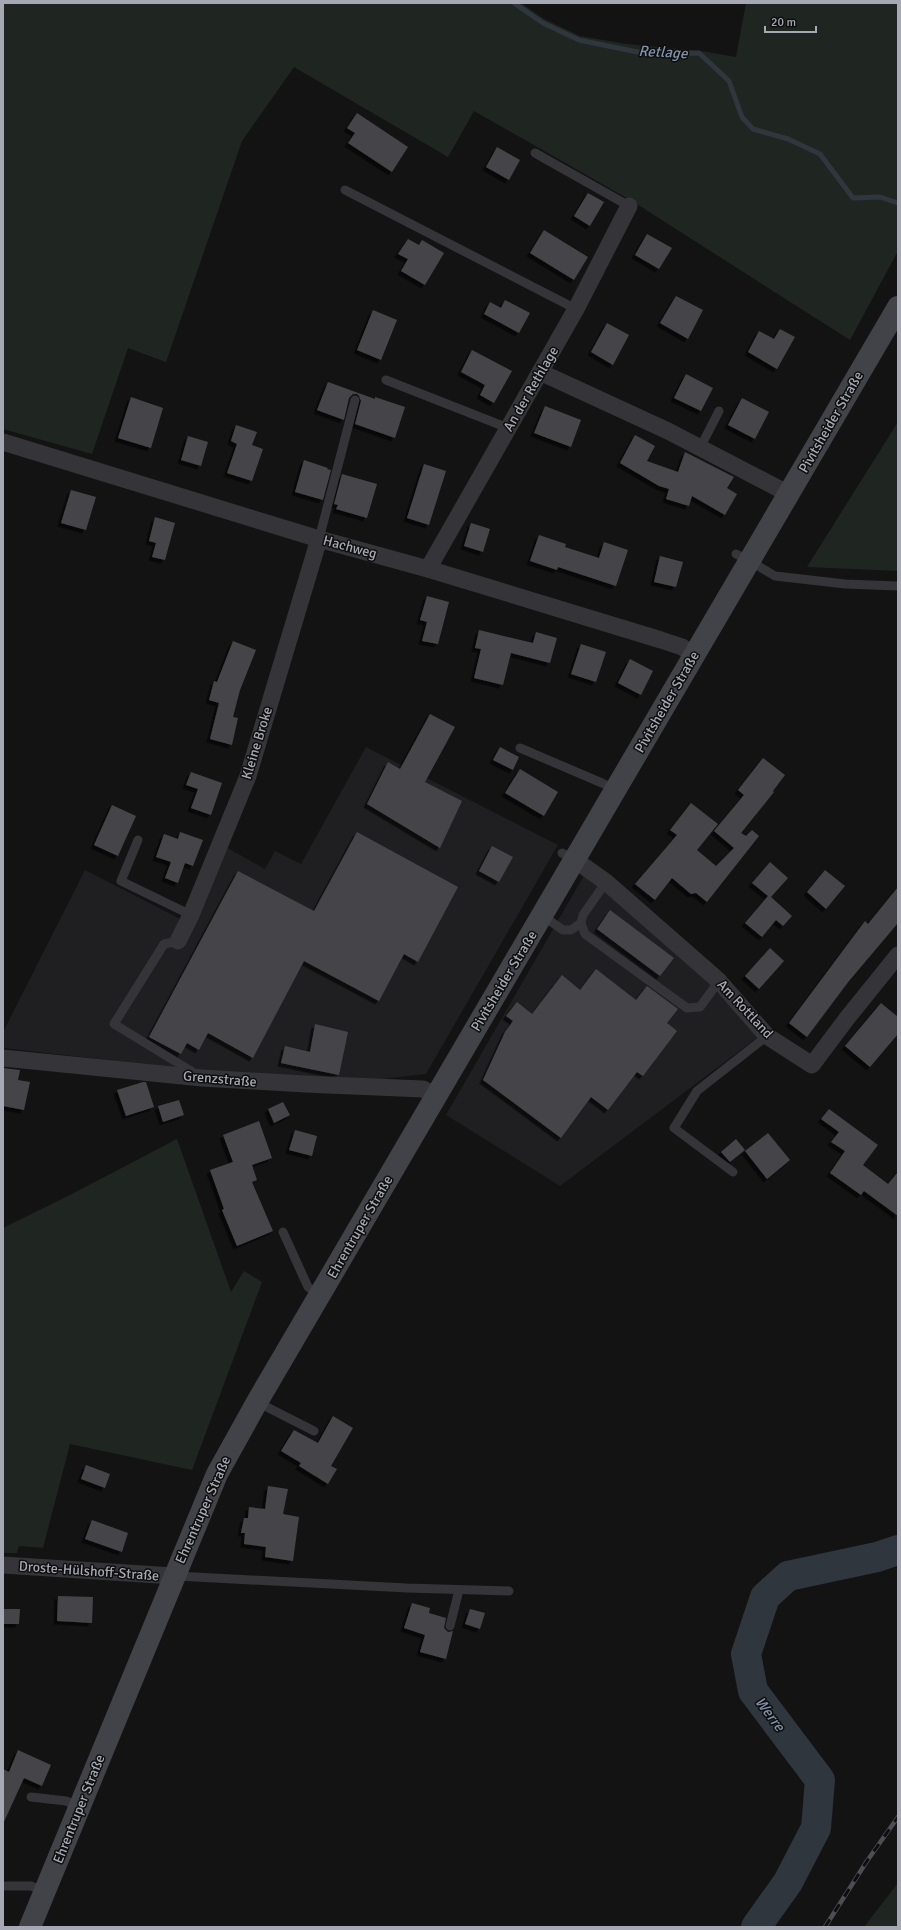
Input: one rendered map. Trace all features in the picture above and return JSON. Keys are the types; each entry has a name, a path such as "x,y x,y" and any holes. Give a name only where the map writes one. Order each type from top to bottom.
{"main road":[{"name":"Pivitsheider Straße","path":"436,1096 543,916 568,856 616,790 695,655 743,557 789,494 898,307"},
{"name":"Ehrentruper Straße","path":"30,1927 217,1474 257,1402 436,1096"}],"street":[{"name":"An der Rethlage","path":"428,569 576,309 629,206"},
{"path":"540,372 668,431 789,494"},
{"name":"Hachweg","path":"3,442 319,539 428,569 661,640 682,647 695,655"},
{"name":"Kleine Broke","path":"178,941 191,915 248,776 319,539"},
{"name":"Am Rottland","path":"568,856 606,882 719,981 767,1036 812,1065 848,1016 898,955"},
{"name":"Grenzstraße","path":"3,1058 202,1078 423,1089 436,1096"},
{"name":"Droste-Hülshoff-Straße","path":"3,1565 174,1576"}],"lane":[{"path":"535,153 629,206"},
{"path":"345,190 576,309"},
{"path":"386,380 508,428"},
{"path":"319,539 356,400"},
{"path":"700,448 719,411"},
{"path":"743,557 775,576 845,584 898,586"},
{"path":"520,748 602,782 616,790"},
{"path":"138,840 121,881 191,915"},
{"path":"606,882 583,914 581,923 584,934 687,1008 700,1007 719,981"},
{"path":"543,916 563,930 571,930 581,923"},
{"path":"178,941 164,944 114,1024 202,1078"},
{"path":"733,1172 674,1128 698,1091 767,1036"},
{"path":"283,1232 308,1287 320,1295"},
{"path":"257,1402 314,1431"},
{"path":"174,1576 459,1590 509,1591"},
{"path":"450,1626 459,1590"},
{"path":"31,1796 66,1801 80,1807"},
{"path":"3,1886 31,1886 45,1891"}],"shaded area":[{"path":"3,3 521,3 544,19 580,36 626,44 701,51 736,57 746,3 898,3 898,251 850,340 632,201 474,111 448,157 294,67 242,141 166,362 128,348 92,454 3,429"},
{"path":"898,422 898,571 807,567"},
{"path":"366,747 558,845 426,1074 346,1083 170,1067 3,1048 3,1032 85,870 194,926 224,846 265,869 275,851 301,864"},
{"path":"590,865 770,1028 560,1186 446,1115"},
{"path":"177,1139 231,1292 244,1271 262,1282 192,1470 70,1444 43,1548 19,1546 17,1553 3,1553 3,1228"},
{"path":"898,1883 898,1927 864,1927"}],"building":[{"path":"357,113 408,147 392,172 348,143 355,133 347,128"},
{"path":"497,147 520,160 509,180 486,167"},
{"path":"588,193 604,202 590,226 574,216"},
{"path":"544,230 588,257 574,280 530,253"},
{"path":"647,234 672,248 659,269 635,255"},
{"path":"408,239 419,245 422,240 444,253 425,285 401,271 408,259 398,254"},
{"path":"676,296 703,310 688,339 660,323"},
{"path":"505,300 530,313 519,333 484,314 490,302 501,308"},
{"path":"373,310 397,320 381,360 357,350"},
{"path":"607,323 629,335 613,365 591,352"},
{"path":"780,329 795,337 777,369 748,352 759,331 774,339"},
{"path":"472,350 512,371 494,403 480,395 485,385 461,372"},
{"path":"686,374 713,388 701,411 674,398"},
{"path":"328,382 375,399 375,397 405,407 395,438 355,424 361,401 357,394 353,394 349,398 344,420 317,410"},
{"path":"131,397 163,408 151,448 118,438"},
{"path":"742,398 769,412 755,439 728,425"},
{"path":"545,406 581,420 571,447 534,433"},
{"path":"236,425 257,432 252,445 263,449 252,481 227,473 237,444 231,441"},
{"path":"635,435 655,446 647,461 678,472 685,452 734,477 727,488 737,494 725,515 692,496 689,506 666,499 669,489 659,486 620,463"},
{"path":"188,436 208,442 201,466 181,460"},
{"path":"304,460 331,470 323,500 295,492"},
{"path":"424,464 446,471 429,525 407,518"},
{"path":"342,474 377,484 367,518 336,509 338,505 334,504"},
{"path":"71,490 96,497 86,530 61,523"},
{"path":"155,517 175,523 165,560 152,557 156,543 149,541"},
{"path":"471,523 490,529 483,552 464,546"},
{"path":"539,535 566,544 565,547 599,558 604,542 628,550 616,586 558,567 557,570 530,561"},
{"path":"660,556 683,562 676,587 654,582"},
{"path":"427,596 449,602 438,644 422,641 427,622 420,620"},
{"path":"479,630 533,643 536,632 557,638 550,663 511,653 503,685 474,678 481,649 475,648"},
{"path":"233,641 256,650 240,690 233,717 238,718 232,745 210,739 219,703 209,700 214,681 217,682"},
{"path":"581,644 606,652 596,682 571,674"},
{"path":"630,659 653,671 641,695 618,683"},
{"path":"430,714 455,727 425,782 462,801 440,848 367,804 388,762 400,769"},
{"path":"500,747 519,757 513,770 493,760"},
{"path":"763,758 785,775 773,791 774,792 741,833 746,836 752,830 759,836 707,902 696,893 691,894 672,878 655,900 635,884 677,835 670,830 691,803 718,824 697,850 716,866 734,848 714,831 744,795 738,790"},
{"path":"520,769 558,792 544,816 505,793"},
{"path":"191,772 222,783 211,815 191,808 198,789 186,785"},
{"path":"112,805 136,816 118,856 94,845"},
{"path":"180,832 203,840 193,866 185,863 178,883 165,878 171,862 156,857 164,834 178,839"},
{"path":"357,832 458,887 418,962 404,954 379,1001 304,961 253,1058 208,1033 199,1050 187,1043 181,1054 149,1037 238,871 314,911"},
{"path":"492,846 513,857 499,882 479,871"},
{"path":"770,862 788,878 771,897 792,916 783,926 776,920 762,937 745,923 768,896 752,883"},
{"path":"825,870 845,886 826,909 807,892"},
{"path":"898,887 898,923 849,981 807,1037 789,1023 865,921 868,924"},
{"path":"610,910 674,958 660,976 597,929"},
{"path":"770,948 784,961 759,989 745,976"},
{"path":"596,969 636,1000 647,986 678,1009 667,1023 677,1031 643,1076 637,1072 608,1110 591,1097 561,1138 483,1080 505,1032 513,1021 506,1016 517,1002 532,1014 562,975 580,990"},
{"path":"881,1003 898,1017 898,1034 870,1067 845,1046"},
{"path":"315,1024 348,1032 339,1075 281,1063 285,1046 310,1052"},
{"path":"3,1068 20,1070 18,1080 30,1082 24,1110 3,1106"},
{"path":"146,1082 154,1107 126,1116 117,1090"},
{"path":"179,1100 184,1115 163,1122 158,1106"},
{"path":"283,1102 290,1115 274,1123 268,1109"},
{"path":"829,1109 878,1145 863,1165 888,1184 898,1172 898,1216 864,1191 861,1195 830,1173 845,1151 831,1142 839,1132 821,1119"},
{"path":"259,1121 272,1158 252,1165 257,1180 252,1182 273,1231 237,1246 222,1210 224,1209 210,1170 233,1162 223,1135"},
{"path":"295,1130 317,1136 312,1156 289,1150"},
{"path":"768,1133 790,1160 767,1179 745,1151"},
{"path":"736,1139 745,1150 730,1162 721,1152"},
{"path":"333,1416 353,1428 331,1466 337,1469 328,1484 299,1466 301,1463 281,1451 294,1430 318,1443"},
{"path":"86,1465 110,1474 105,1488 81,1479"},
{"path":"268,1486 288,1489 283,1514 299,1517 293,1561 265,1557 266,1547 244,1544 245,1533 241,1533 244,1518 248,1518 249,1507 265,1509"},
{"path":"92,1520 128,1533 122,1552 85,1539"},
{"path":"58,1596 93,1597 92,1623 57,1621"},
{"path":"412,1603 430,1608 429,1613 446,1618 444,1628 448,1632 453,1631 446,1659 420,1652 425,1635 404,1628"},
{"path":"3,1609 20,1609 19,1624 3,1624"},
{"path":"470,1609 485,1613 480,1629 465,1624"},
{"path":"18,1750 51,1765 42,1786 24,1778 3,1824 3,1769 9,1772"}],"waterway":[{"name":"Retlage","path":"514,3 543,23 579,40 647,54 699,53 729,81 742,117 753,129 788,139 820,154 853,198 880,197 898,203"},
{"name":"Werre","path":"756,1927 788,1882 816,1828 820,1780 753,1691 746,1654 765,1597 788,1576 877,1557 898,1550"}],"railway":[{"path":"825,1927 867,1861 898,1817"}]}
